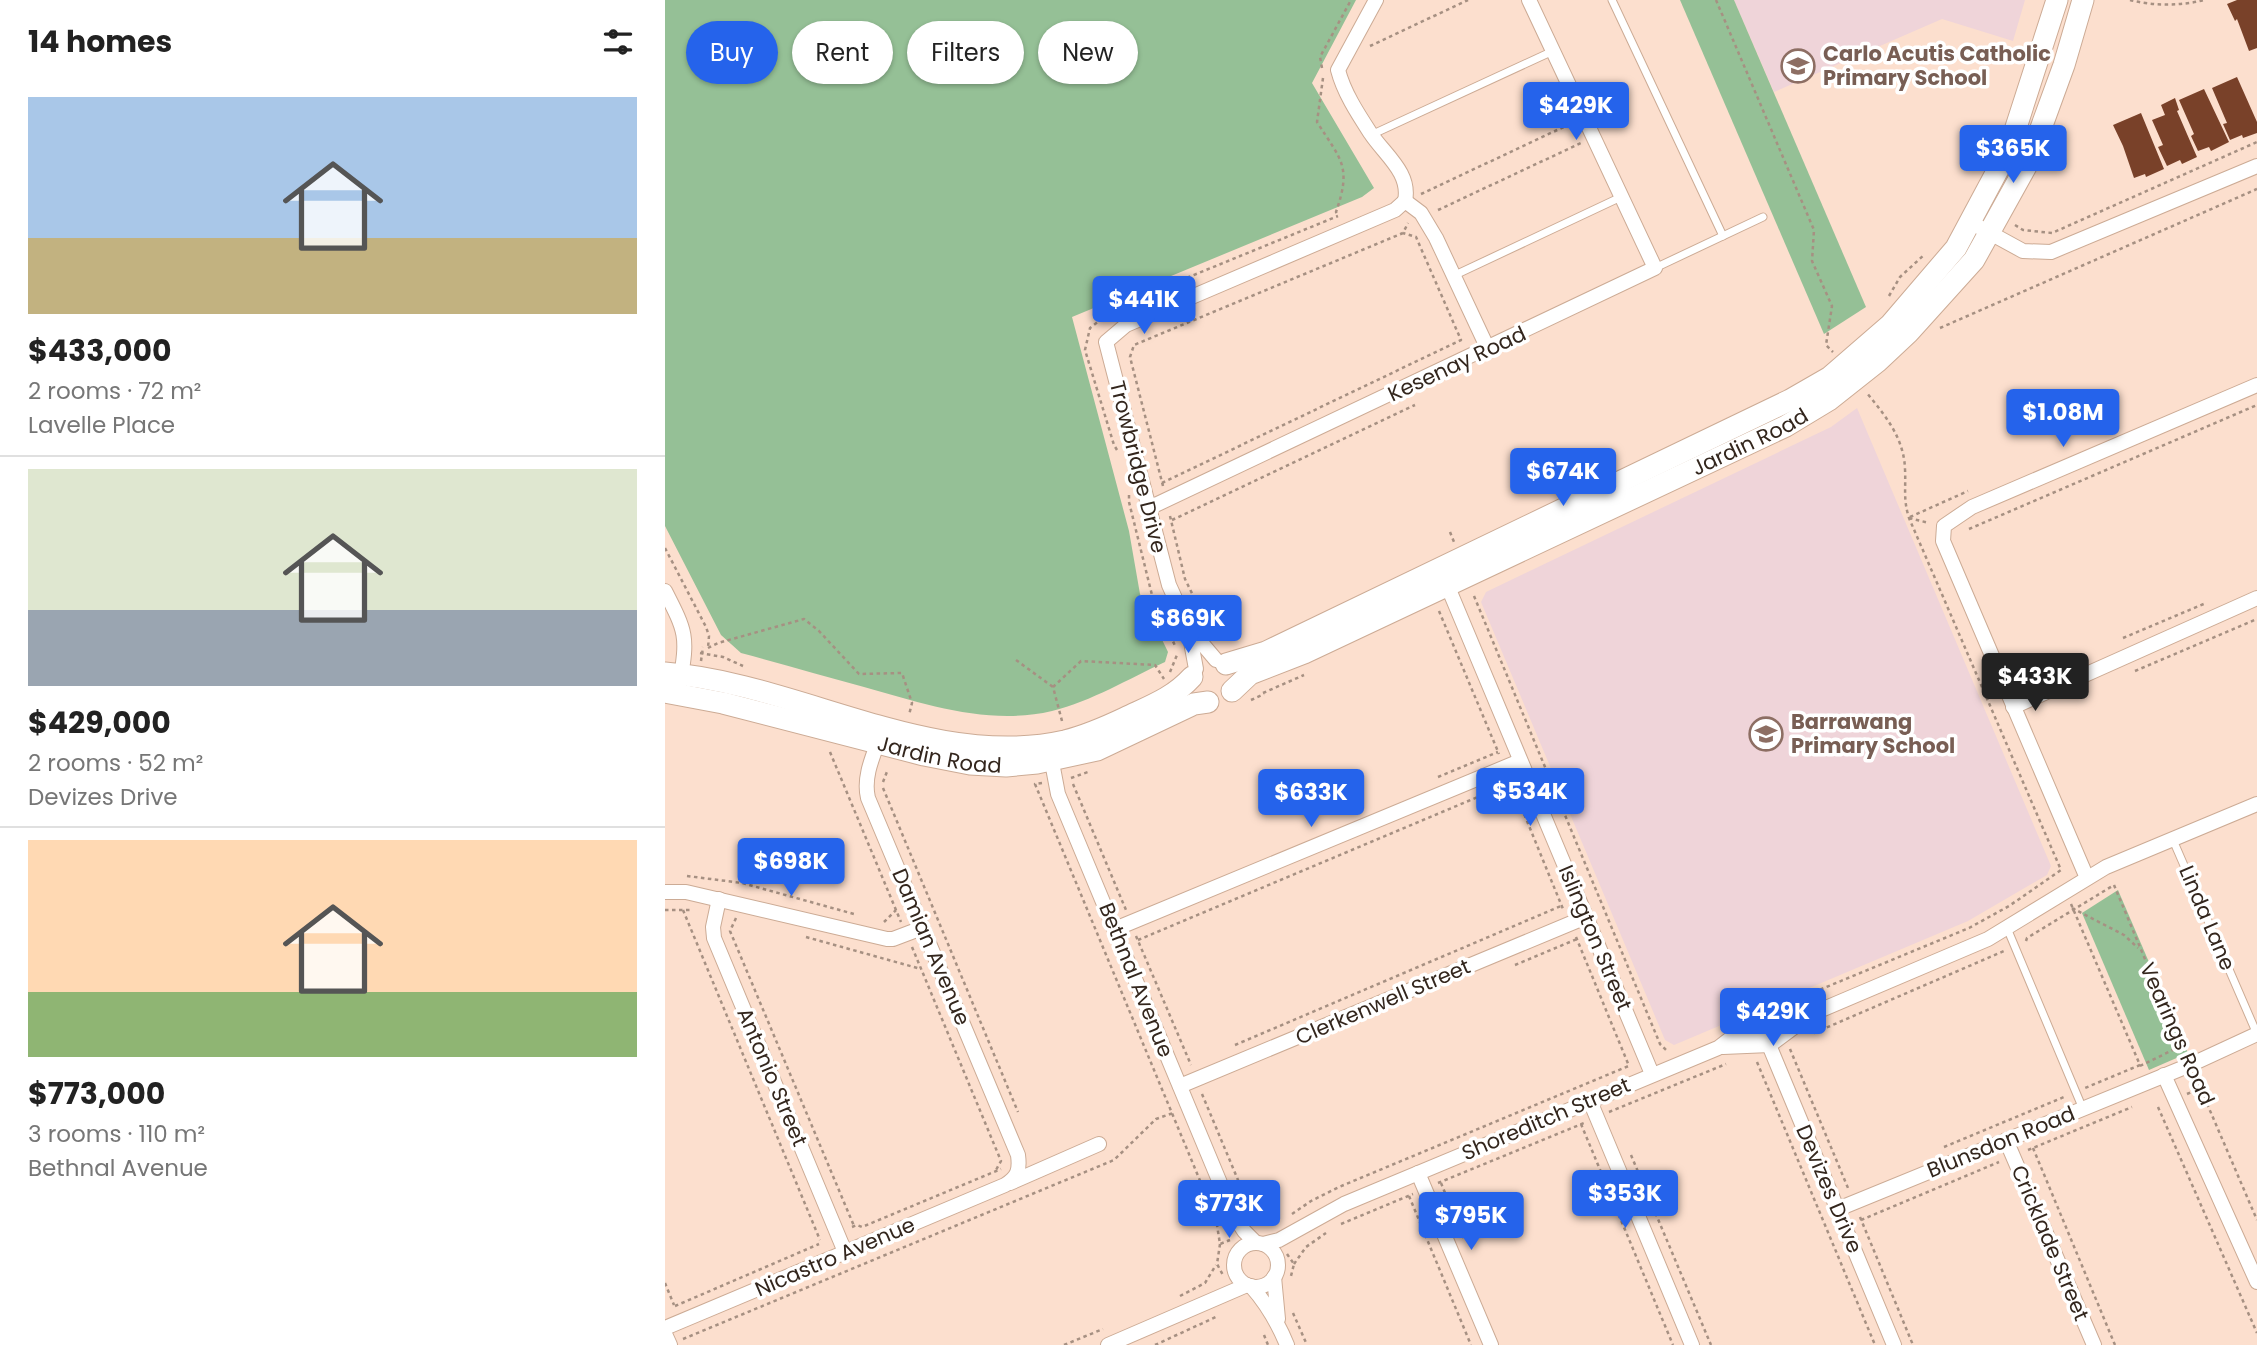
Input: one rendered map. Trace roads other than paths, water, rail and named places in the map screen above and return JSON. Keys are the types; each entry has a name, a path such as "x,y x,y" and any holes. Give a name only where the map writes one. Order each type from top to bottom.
{"street":[{"path":"1376,0 1338,70 1342,85 1371,135 1397,167 1414,208 1453,276 1488,349"},
{"path":"1529,0 1655,268"},
{"name":"Jardin Road","path":"1232,691 1250,674 1304,653 1830,377 1890,325 1956,248 2009,149 2057,0"},
{"name":"Jardin Road","path":"1221,662 1266,652 1444,578 1786,426 1856,380 1909,332 1973,260 2029,161 2084,0"},
{"path":"1970,222 1993,224 2023,251 2051,252 2257,166"},
{"name":"Trowbridge Drive","path":"1194,673 1188,627 1169,585 1106,342 1126,325 1395,210 1414,208"},
{"name":"Kesenay Road","path":"1149,508 1655,268"},
{"path":"2087,878 1951,561 1943,541 1944,526 1972,507 2257,385"},
{"name":"Islington Street","path":"1444,578 1652,1074"},
{"path":"665,591 685,630 684,651 673,683"},
{"path":"2013,706 2257,598"},
{"name":"Trowbridge Drive","path":"1188,627 1221,662"},
{"path":"1205,662 1221,662 1234,679 1232,691 1222,700 1208,702 1197,695 1192,683 1194,673 1205,662"},
{"name":"Jardin Road","path":"1050,752 1067,740 1112,724 1171,696 1194,673"},
{"name":"Jardin Road","path":"673,683 881,735 970,764 1006,766 1050,752 1097,750 1194,704 1208,702"},
{"name":"Damian Avenue","path":"881,735 865,788 1018,1156 1020,1167"},
{"name":"Bethnal Avenue","path":"1050,752 1058,794 1233,1214 1244,1231 1259,1243"},
{"path":"1115,929 1520,761"},
{"name":"Shoreditch Street","path":"1259,1243 1279,1240 1345,1204 1718,1048 1731,1038 1769,1045 1814,1013 1962,951 2106,867 2257,804"},
{"path":"665,891 719,899 887,939 907,935 922,928"},
{"name":"Antonio Street","path":"719,899 713,927 714,938 845,1252"},
{"name":"Clerkenwell Street","path":"1180,1086 1586,917"},
{"name":"Blunsdon Road","path":"1837,1209 2190,1065 2257,1034"},
{"name":"Devizes Drive","path":"1769,1045 1894,1345"},
{"name":"Vearings Road","path":"2164,1075 2257,1282"},
{"path":"1590,1101 1692,1345"},
{"name":"Cricklade Street","path":"2006,1140 2094,1345"},
{"name":"Nicastro Avenue","path":"665,1328 1099,1144"},
{"name":"Nicastro Avenue","path":"1006,1185 1015,1178 1020,1167"},
{"path":"1419,1173 1491,1345"},
{"name":"Bethnal Avenue","path":"1233,1214 1236,1237 1234,1263"},
{"name":"Shoreditch Street","path":"1276,1270 1292,1238 1300,1229"},
{"path":"1207,1303 1224,1287 1242,1247 1259,1243 1273,1251 1278,1324"},
{"path":"1234,1263 1238,1278 1264,1300 1287,1345"},
{"path":"1108,1345 1249,1286 1264,1285 1276,1270"},
{"path":"665,1334 670,1345"}],"lane":[{"path":"1612,0 1723,236"},
{"path":"1371,135 1553,51"},
{"path":"1453,276 1622,197"},
{"name":"Kesenay Road","path":"1655,268 1763,217"},
{"name":"Linda Lane","path":"2173,840 2257,1034"},
{"path":"2007,927 2083,1109"}],"place":[{"name":"Carlo Acutis Catholic Primary School","path":"1798,66"},
{"name":"Barrawang Primary School","path":"1766,734"}]}
